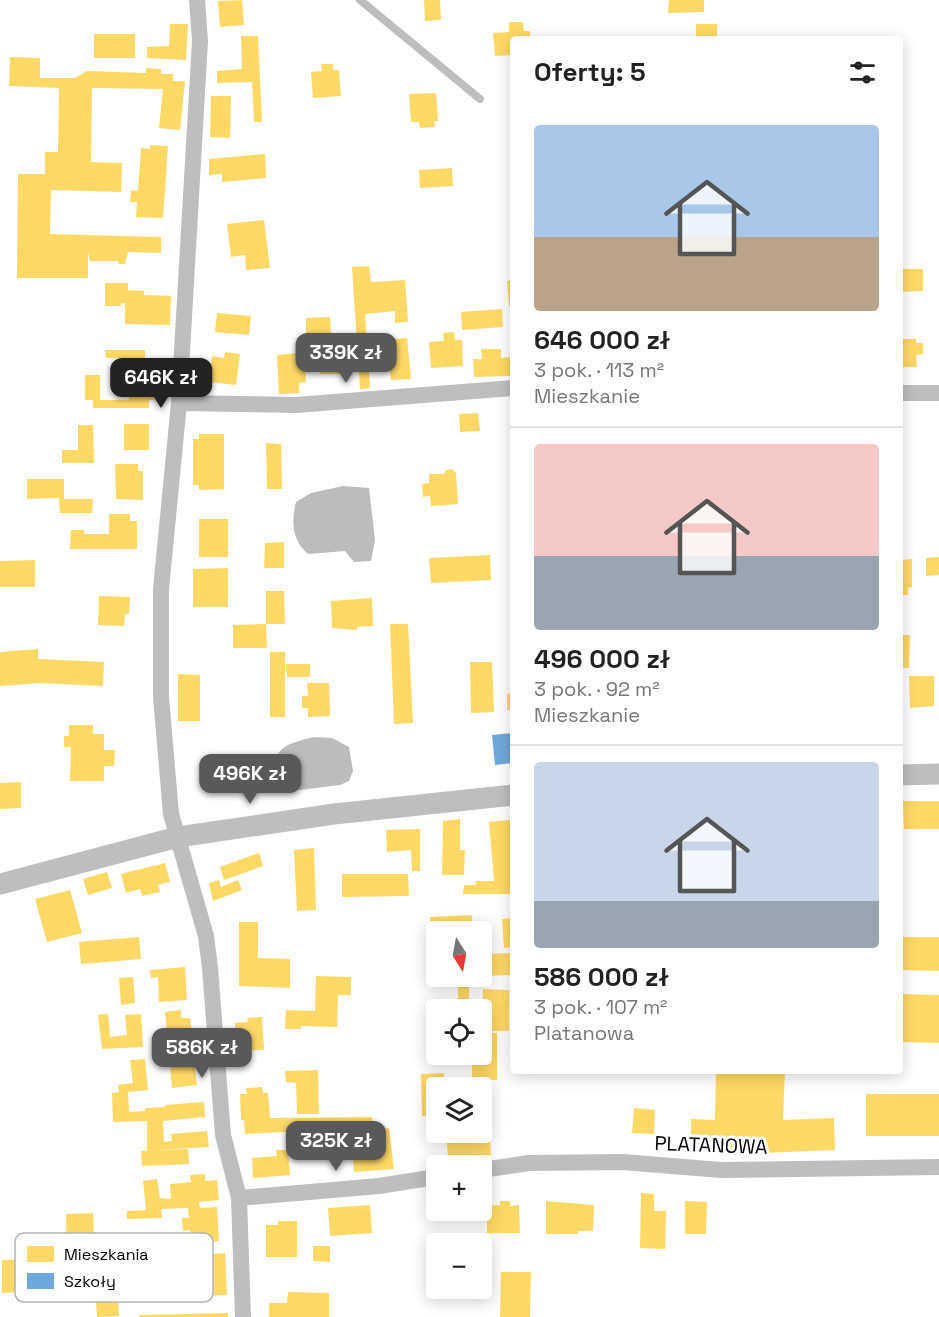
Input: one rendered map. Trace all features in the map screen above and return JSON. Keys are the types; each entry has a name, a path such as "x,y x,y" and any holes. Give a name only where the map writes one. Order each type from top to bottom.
{"street":[{"path":"197,0 200,40 179,403 161,589 161,697 171,814 206,936 223,1135 238,1198 243,1317"},
{"path":"179,403 296,405 510,387"},
{"path":"903,393 939,393"},
{"path":"903,775 939,774"},
{"path":"0,884 178,837 334,814 510,795"},
{"name":"PLATANOWA","path":"492,1169 529,1163 623,1162 721,1170 939,1167"},
{"path":"238,1198 380,1186 426,1179"}],"lane":[{"path":"360,0 480,99"}],"shaded area":[{"path":"343,486 369,488 375,540 371,561 354,562 345,551 308,554 296,537 293,524 296,502 311,493"},
{"path":"314,737 332,738 349,747 353,771 349,781 340,785 284,792 275,789 276,758 280,752 292,743"}],"building: Mieszkania":[{"path":"242,0 244,25 220,27 218,1"},
{"path":"424,0 440,0 441,20 425,21"},
{"path":"669,0 704,0 704,12 668,13"},
{"path":"509,22 523,22 524,31 530,31 530,36 510,36 510,55 495,56 493,33 509,32"},
{"path":"170,24 188,24 186,60 147,58 147,47 169,46"},
{"path":"696,24 717,24 717,36 696,36"},
{"path":"94,34 135,34 135,58 94,58"},
{"path":"241,36 258,36 262,122 254,122 252,82 217,83 217,71 242,69"},
{"path":"10,57 40,58 40,78 75,78 87,71 146,73 146,68 161,69 161,74 173,74 173,81 185,81 180,130 159,128 163,89 92,88 91,162 122,163 121,192 51,190 50,234 161,237 161,253 128,252 125,264 118,264 118,261 90,261 88,252 88,278 17,278 18,174 45,174 45,152 58,152 59,88 9,86"},
{"path":"321,64 333,64 333,70 339,70 341,96 313,98 311,72 322,71"},
{"path":"436,93 438,121 434,121 435,127 420,128 419,122 411,122 409,94"},
{"path":"211,96 231,96 230,138 210,137"},
{"path":"150,145 168,146 163,218 136,217 137,202 130,202 131,190 138,191 141,148 150,149"},
{"path":"265,154 266,178 222,182 222,174 209,175 209,159"},
{"path":"452,168 453,186 420,188 419,170"},
{"path":"264,220 270,268 246,270 245,255 231,257 227,224"},
{"path":"369,266 371,282 405,280 408,322 395,323 395,311 365,314 370,388 360,389 352,267"},
{"path":"903,269 923,269 923,291 903,292"},
{"path":"510,280 510,306 509,306 507,281"},
{"path":"105,283 128,283 128,290 144,291 144,295 171,296 170,325 125,324 125,303 121,303 121,306 105,306"},
{"path":"502,309 503,327 462,330 461,312"},
{"path":"217,313 251,316 249,335 215,332"},
{"path":"330,317 331,333 306,334 306,318"},
{"path":"454,332 455,340 462,340 463,366 431,368 429,342 444,341 443,333"},
{"path":"407,338 411,379 391,380 387,340"},
{"path":"903,339 916,339 916,343 923,343 923,354 916,355 917,367 903,367"},
{"path":"345,346 345,374 320,374 320,347"},
{"path":"481,349 501,349 501,358 510,357 510,376 474,377 473,359 482,359"},
{"path":"105,350 145,350 145,358 106,358"},
{"path":"225,352 240,354 236,385 209,382 212,356 224,358"},
{"path":"297,353 298,365 305,365 306,382 299,383 299,393 279,394 277,355"},
{"path":"133,367 154,368 154,400 149,400 149,408 93,408 93,400 85,400 85,375 100,375 100,400 129,400 129,374 133,374"},
{"path":"478,413 480,431 460,432 459,414"},
{"path":"124,424 149,424 149,450 124,450"},
{"path":"78,425 93,425 94,463 62,463 62,450 78,450"},
{"path":"199,434 224,434 224,489 199,490 199,485 193,485 193,439 199,439"},
{"path":"266,443 281,444 282,489 267,489"},
{"path":"115,464 138,464 138,471 143,471 143,500 116,499"},
{"path":"452,469 456,473 458,504 431,506 430,496 423,497 422,484 429,483 429,474 444,474 446,470"},
{"path":"27,479 64,479 64,499 93,499 92,513 60,513 59,498 27,499"},
{"path":"109,514 130,514 130,521 137,521 137,549 70,549 71,530 84,530 84,534 109,534"},
{"path":"199,519 228,519 228,557 199,557"},
{"path":"284,542 284,568 264,568 265,543"},
{"path":"490,555 491,580 431,583 429,558"},
{"path":"939,557 939,575 926,576 926,558"},
{"path":"912,559 912,587 908,588 908,595 903,595 903,560"},
{"path":"35,560 35,587 0,587 0,561"},
{"path":"228,568 228,607 193,607 193,569"},
{"path":"266,591 284,591 285,624 266,624"},
{"path":"99,596 130,597 129,614 125,614 124,626 98,625"},
{"path":"372,598 373,626 357,627 357,630 332,628 331,601"},
{"path":"266,624 267,648 233,648 233,625"},
{"path":"390,624 408,624 413,723 394,724"},
{"path":"903,635 910,635 909,668 903,668"},
{"path":"38,649 38,659 104,662 103,686 40,683 0,686 0,652"},
{"path":"270,652 285,652 285,717 270,717"},
{"path":"470,662 492,662 494,712 471,713"},
{"path":"286,664 310,664 310,677 287,677"},
{"path":"178,674 200,675 200,721 178,721"},
{"path":"909,676 934,676 934,706 910,708"},
{"path":"307,683 329,683 330,716 308,717 308,708 302,708 302,696 308,696"},
{"path":"507,694 510,694 510,710 507,710"},
{"path":"69,725 93,725 93,734 104,734 104,750 115,750 114,766 104,766 104,781 70,781 71,747 64,747 64,736 69,736"},
{"path":"21,782 21,808 0,809 0,783"},
{"path":"903,801 939,801 939,829 904,829"},
{"path":"460,819 460,850 465,850 464,875 442,875 443,821"},
{"path":"510,820 510,894 463,894 464,885 476,885 475,881 494,881 489,822"},
{"path":"420,829 420,871 412,871 411,850 387,852 386,830"},
{"path":"314,848 316,910 297,911 294,850"},
{"path":"259,853 263,866 224,880 220,867"},
{"path":"165,863 170,882 158,885 160,892 142,896 140,889 126,893 121,874"},
{"path":"107,872 112,888 88,895 83,879"},
{"path":"342,874 408,874 409,896 342,897"},
{"path":"219,880 221,887 238,880 242,890 213,901 209,883"},
{"path":"70,890 82,933 47,942 35,899"},
{"path":"472,915 472,921 430,921 430,917"},
{"path":"510,918 510,947 504,948 502,919"},
{"path":"239,922 258,922 258,958 290,959 290,988 239,986"},
{"path":"139,937 141,959 81,964 79,942"},
{"path":"903,937 939,937 939,971 903,970"},
{"path":"510,953 510,975 492,976 492,954"},
{"path":"185,967 187,1000 159,1002 158,977 151,978 150,970"},
{"path":"316,976 351,977 351,995 338,995 337,1027 301,1026 301,1029 285,1029 286,1010 315,1011"},
{"path":"133,977 135,1003 121,1005 119,978"},
{"path":"458,987 469,987 469,999 458,999"},
{"path":"483,989 509,990 509,1031 492,1031 492,999 483,999"},
{"path":"903,994 939,995 939,1043 903,1042"},
{"path":"181,1010 181,1018 190,1018 193,1042 168,1045 165,1012"},
{"path":"108,1014 110,1037 127,1035 125,1015 141,1014 143,1047 102,1049 98,1015"},
{"path":"262,1017 264,1050 236,1051 235,1023 248,1022 247,1018"},
{"path":"492,1033 497,1033 497,1080 492,1080 492,1077 472,1077 472,1065 492,1065"},
{"path":"189,1055 190,1062 194,1062 197,1085 172,1088 170,1064 178,1063 178,1056"},
{"path":"145,1059 148,1090 128,1092 129,1112 145,1111 145,1108 165,1107 165,1105 204,1102 205,1117 163,1121 164,1142 172,1141 171,1134 207,1131 209,1147 155,1150 188,1149 189,1164 142,1166 141,1151 147,1151 147,1121 113,1122 112,1093 119,1092 118,1085 133,1083 130,1060"},
{"path":"318,1070 319,1114 297,1114 296,1083 286,1082 285,1071"},
{"path":"444,1073 444,1077 426,1077 426,1116 422,1116 421,1074"},
{"path":"716,1074 785,1074 783,1120 834,1118 835,1150 764,1153 691,1151 691,1119 715,1120"},
{"path":"262,1087 263,1093 268,1093 270,1118 372,1117 373,1129 389,1128 394,1169 354,1172 351,1136 302,1137 302,1131 245,1134 244,1120 241,1120 240,1094 247,1094 246,1088"},
{"path":"866,1094 939,1094 939,1136 866,1136"},
{"path":"634,1108 655,1110 654,1134 632,1133"},
{"path":"447,1143 490,1143 491,1155 448,1155"},
{"path":"276,1150 288,1150 290,1175 253,1178 252,1158 277,1156"},
{"path":"205,1174 205,1181 217,1180 219,1200 199,1202 200,1208 217,1207 219,1241 213,1241 213,1233 183,1231 182,1218 189,1218 188,1208 161,1209 162,1218 127,1219 127,1211 146,1210 143,1181 157,1179 160,1198 171,1199 170,1184 191,1182 190,1175"},
{"path":"641,1193 654,1194 654,1211 666,1211 665,1249 640,1248"},
{"path":"500,1201 510,1201 510,1206 519,1205 520,1233 487,1233 487,1221 492,1221 492,1206 500,1205"},
{"path":"546,1201 594,1205 593,1231 578,1231 578,1234 546,1234"},
{"path":"685,1201 707,1202 706,1234 685,1234"},
{"path":"370,1205 372,1233 330,1236 328,1208"},
{"path":"93,1213 94,1233 66,1233 66,1214"},
{"path":"278,1221 297,1221 297,1257 266,1257 266,1225 278,1225"},
{"path":"313,1246 330,1246 330,1262 313,1261"},
{"path":"225,1253 227,1295 213,1296 213,1254"},
{"path":"2,1260 15,1260 15,1292 2,1293"},
{"path":"501,1272 531,1272 530,1317 500,1317"},
{"path":"288,1292 329,1293 329,1317 269,1317 269,1303 287,1303"},
{"path":"96,1302 118,1302 119,1316 97,1317"},
{"path":"228,1313 228,1317 139,1317 139,1315"}],"building: Szkoły":[{"path":"510,733 510,763 495,765 492,735"}]}
